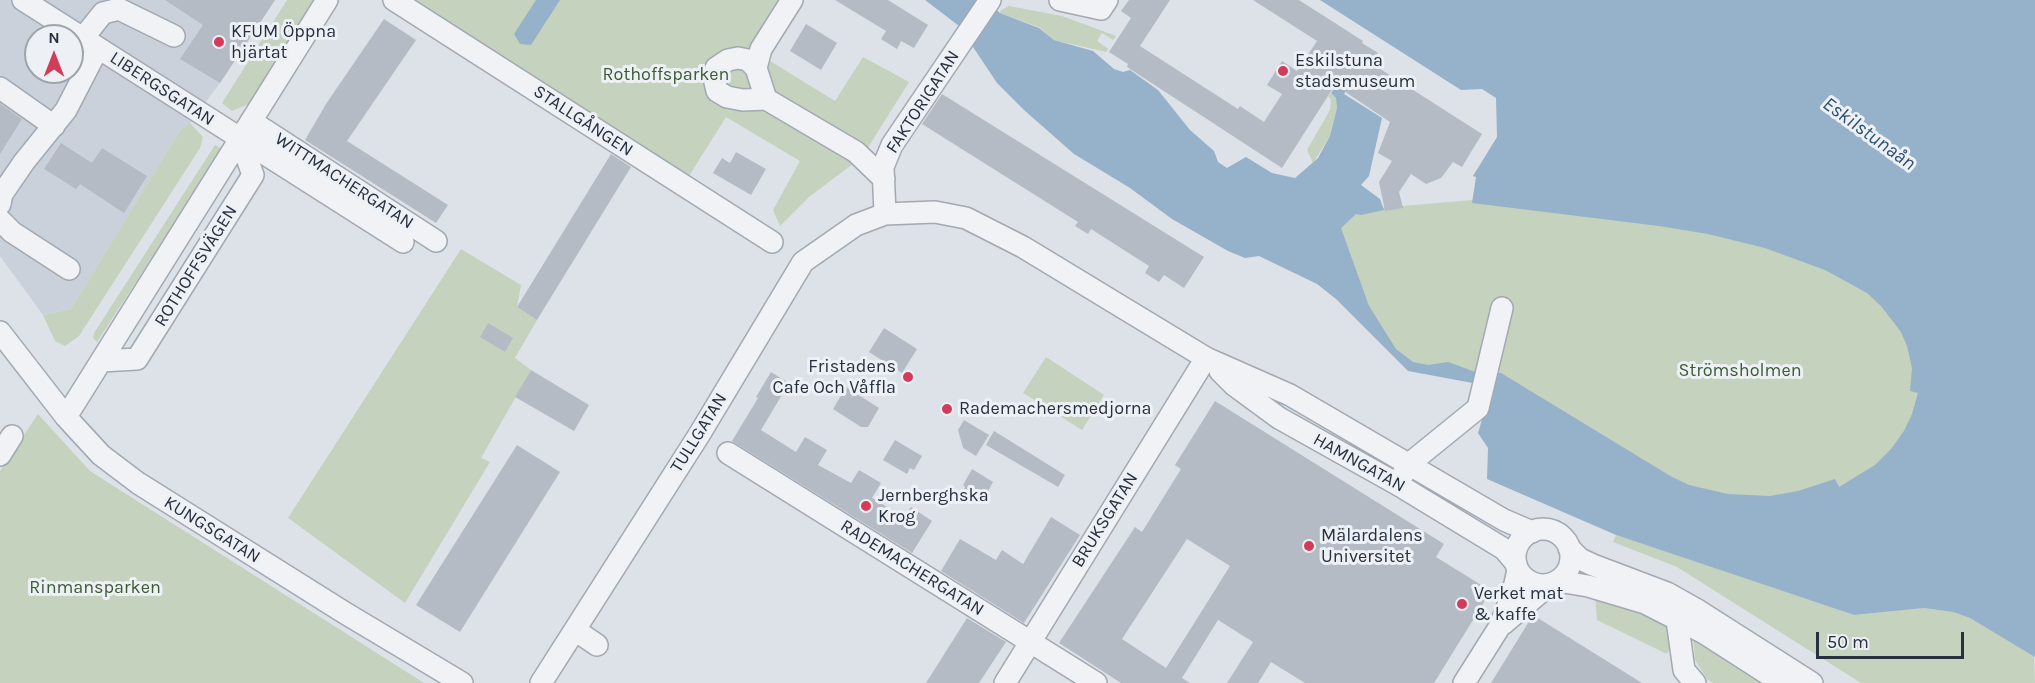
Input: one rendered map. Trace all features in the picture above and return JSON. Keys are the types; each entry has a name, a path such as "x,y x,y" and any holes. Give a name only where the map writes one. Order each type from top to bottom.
{"street":[{"name":"LIBERGSGATAN","path":"23,0 90,43 246,130"},
{"name":"ROTHOFFSVÄGEN","path":"66,417 327,0"},
{"name":"STALLGÅNGEN","path":"394,0 772,242"},
{"path":"756,68 761,49 792,0"},
{"name":"FAKTORIGATAN","path":"885,214 883,167 892,145 990,0"},
{"path":"1060,0 1101,9 1107,0"},
{"path":"0,204 2,194 24,162 66,110 103,13 119,9 174,36"},
{"path":"766,99 756,68 748,60 738,58 728,60 716,68 714,78 717,91 727,97 743,100 766,99 856,152 884,179"},
{"path":"0,88 54,126"},
{"name":"ROTHOFFSVÄGEN","path":"101,362 137,359 253,175 246,130"},
{"name":"WITTMACHERGATAN","path":"246,130 436,241"},
{"name":"WITTMACHERGATAN","path":"246,130 403,242"},
{"name":"HAMNGATAN","path":"885,214 936,212 966,218 1023,247 1206,358 1290,395 1504,520 1532,532"},
{"name":"TULLGATAN","path":"542,683 699,435 803,262 856,225 885,214"},
{"path":"0,220 12,232 69,269"},
{"path":"1398,484 1409,464 1478,408 1502,308"},
{"name":"KUNGSGATAN","path":"0,332 66,417 101,455 138,483 345,614 462,683"},
{"name":"HAMNGATAN","path":"1206,358 1234,385 1279,418 1398,484 1504,549 1517,566"},
{"name":"BRUKSGATAN","path":"1005,683 1206,358"},
{"path":"0,455 12,436"},
{"name":"RADEMACHERGATAN","path":"728,453 1096,683"},
{"path":"1464,683 1500,626 1513,592 1518,544 1532,532 1550,530 1558,534 1569,548 1571,558 1569,567 1554,583 1500,626"},
{"path":"1569,548 1586,562 1675,597 1812,683"},
{"path":"1517,566 1524,578 1531,583 1588,586 1645,603 1704,633 1782,683"},
{"path":"1677,620 1684,669 1694,682"},
{"path":"575,630 597,645"}],"shaded area":[{"path":"0,0 275,0 220,83 190,123 181,129 71,309 43,315 0,256"}],"green space":[{"path":"287,0 314,0 287,48 249,104 232,111 222,103"},
{"name":"Rothoffsparken","path":"409,0 797,0 762,56 835,101 863,57 909,82 862,157 809,197 780,226 773,210 800,161 726,117 689,176"},
{"path":"1009,6 1062,16 1116,36 1113,40 1102,33 1097,41 1108,49 1106,52 1054,40 1039,27 1000,13"},
{"path":"1331,93 1336,98 1337,108 1330,136 1313,163 1307,150 1330,110 1331,100 1328,96"},
{"path":"190,123 203,137 200,148 79,336 65,346 55,341 43,315 71,309 181,129"},
{"path":"215,145 221,148 205,176 97,342 93,338 94,333"},
{"name":"Strömsholmen","path":"1472,200 1709,227 1817,260 1884,300 1914,337 1925,393 1906,440 1877,469 1841,489 1763,504 1668,484 1498,380 1408,366 1372,327 1345,261 1339,220 1368,209"},
{"path":"461,249 521,285 517,307 537,320 515,358 531,370 481,458 490,462 405,603 288,518"},
{"path":"1046,357 1104,395 1082,430 1023,393"},
{"name":"Rinmansparken","path":"38,414 90,471 424,683 0,683 0,471"},
{"path":"1616,535 1854,615 1924,608 1953,612 1970,618 2034,655 2035,683 1861,683 1677,567 1613,542"},
{"path":"1595,596 1650,612 1669,627 1673,641 1667,654 1597,620"},
{"path":"1693,636 1766,683 1713,683 1707,679 1695,660"}],"water":[{"path":"536,0 560,0 531,45 520,44 514,34"},
{"name":"Eskilstunaån","path":"925,0 987,0 1000,13 1039,28 1054,40 1093,51 1114,69 1123,72 1130,70 1158,90 1190,130 1214,151 1218,162 1227,168 1246,157 1272,173 1295,178 1318,158 1330,136 1337,108 1336,98 1331,93 1339,81 1349,85 1344,94 1382,118 1369,176 1361,185 1380,199 1384,210 1356,214 1341,228 1369,306 1396,349 1413,362 1428,365 1448,362 1481,374 1501,373 1672,477 1689,485 1728,494 1770,496 1798,491 1835,479 1839,487 1875,465 1904,431 1918,393 1910,391 1912,368 1907,346 1901,332 1881,306 1867,293 1825,270 1765,248 1708,234 1659,226 1472,203 1476,177 1473,176 1497,137 1496,98 1482,89 1461,90 1320,0 2035,0 2035,657 1970,618 1953,612 1924,608 1854,615 1616,535 1487,479 1488,448 1478,433 1491,389 1478,384 1408,371 1336,299 1317,284 1259,256 1245,258 1228,251 1172,219 1130,188 1074,154 997,83 959,26"}],"building":[{"name":"KFUM Öppna hjärtat","path":"165,0 275,0 220,83 180,59 203,25"},
{"path":"835,0 888,0 928,25 914,48 901,41 897,49 881,39 886,31"},
{"name":"Eskilstuna stadsmuseum","path":"1129,0 1170,0 1140,46 1238,109 1240,106 1264,122 1282,94 1267,85 1282,61 1297,71 1317,41 1253,0 1299,0 1378,53 1371,63 1482,134 1462,167 1453,162 1441,178 1426,184 1411,174 1399,192 1403,208 1385,211 1379,182 1392,161 1378,153 1390,122 1335,85 1282,168 1127,67 1128,64 1109,52 1131,18 1121,11"},
{"path":"384,19 416,40 347,141 448,205 436,223 305,140 326,104"},
{"path":"806,24 837,43 821,70 790,51"},
{"path":"942,94 1204,257 1184,288 1164,275 1159,282 1145,273 1149,266 1091,229 1088,234 1075,226 1078,222 922,124"},
{"path":"0,104 22,119 0,154"},
{"path":"61,143 92,163 102,148 147,176 124,213 80,184 76,189 44,169"},
{"path":"736,152 766,169 751,195 713,173 722,158 730,163"},
{"path":"611,154 631,167 537,320 517,307"},
{"path":"488,323 513,338 505,352 480,337"},
{"path":"884,328 917,349 902,373 869,352"},
{"path":"531,370 589,405 574,431 515,397"},
{"path":"771,372 789,383 761,430 796,452 805,437 827,450 818,465 851,483 859,470 881,483 872,498 904,517 911,507 932,521 912,553 732,441"},
{"path":"846,387 879,408 868,427 861,427 833,409"},
{"name":"Mälardalens Universitet","path":"1215,401 1444,544 1436,557 1491,591 1434,683 1305,683 1271,662 1258,683 1227,683 1253,642 1218,620 1182,678 1190,683 1121,683 1059,643 1135,527 1142,532 1181,469 1175,465","holes":["1187,539 1230,566 1166,668 1122,639"]},
{"path":"964,420 989,435 976,456 963,448 958,430"},
{"path":"994,431 1065,475 1058,487 986,445"},
{"path":"895,440 922,456 914,470 910,468 907,474 883,460"},
{"path":"517,445 560,472 460,632 416,605"},
{"path":"972,469 993,482 982,502 963,492 965,487 963,485"},
{"path":"1051,517 1080,535 1024,623 941,571 960,539 996,560 1002,550 1023,564"},
{"path":"1533,615 1642,683 1491,683"},
{"path":"967,618 1006,642 979,683 926,683"}],"place":[{"name":"KFUM Öppna hjärtat","path":"219,42"},
{"name":"Eskilstuna stadsmuseum","path":"1283,71"},
{"name":"Fristadens Cafe Och Våffla","path":"908,377"},
{"name":"Rademachersmedjorna","path":"947,409"},
{"name":"Jernberghska Krog","path":"866,506"},
{"name":"Mälardalens Universitet","path":"1309,546"},
{"name":"Verket mat & kaffe","path":"1462,604"}]}
